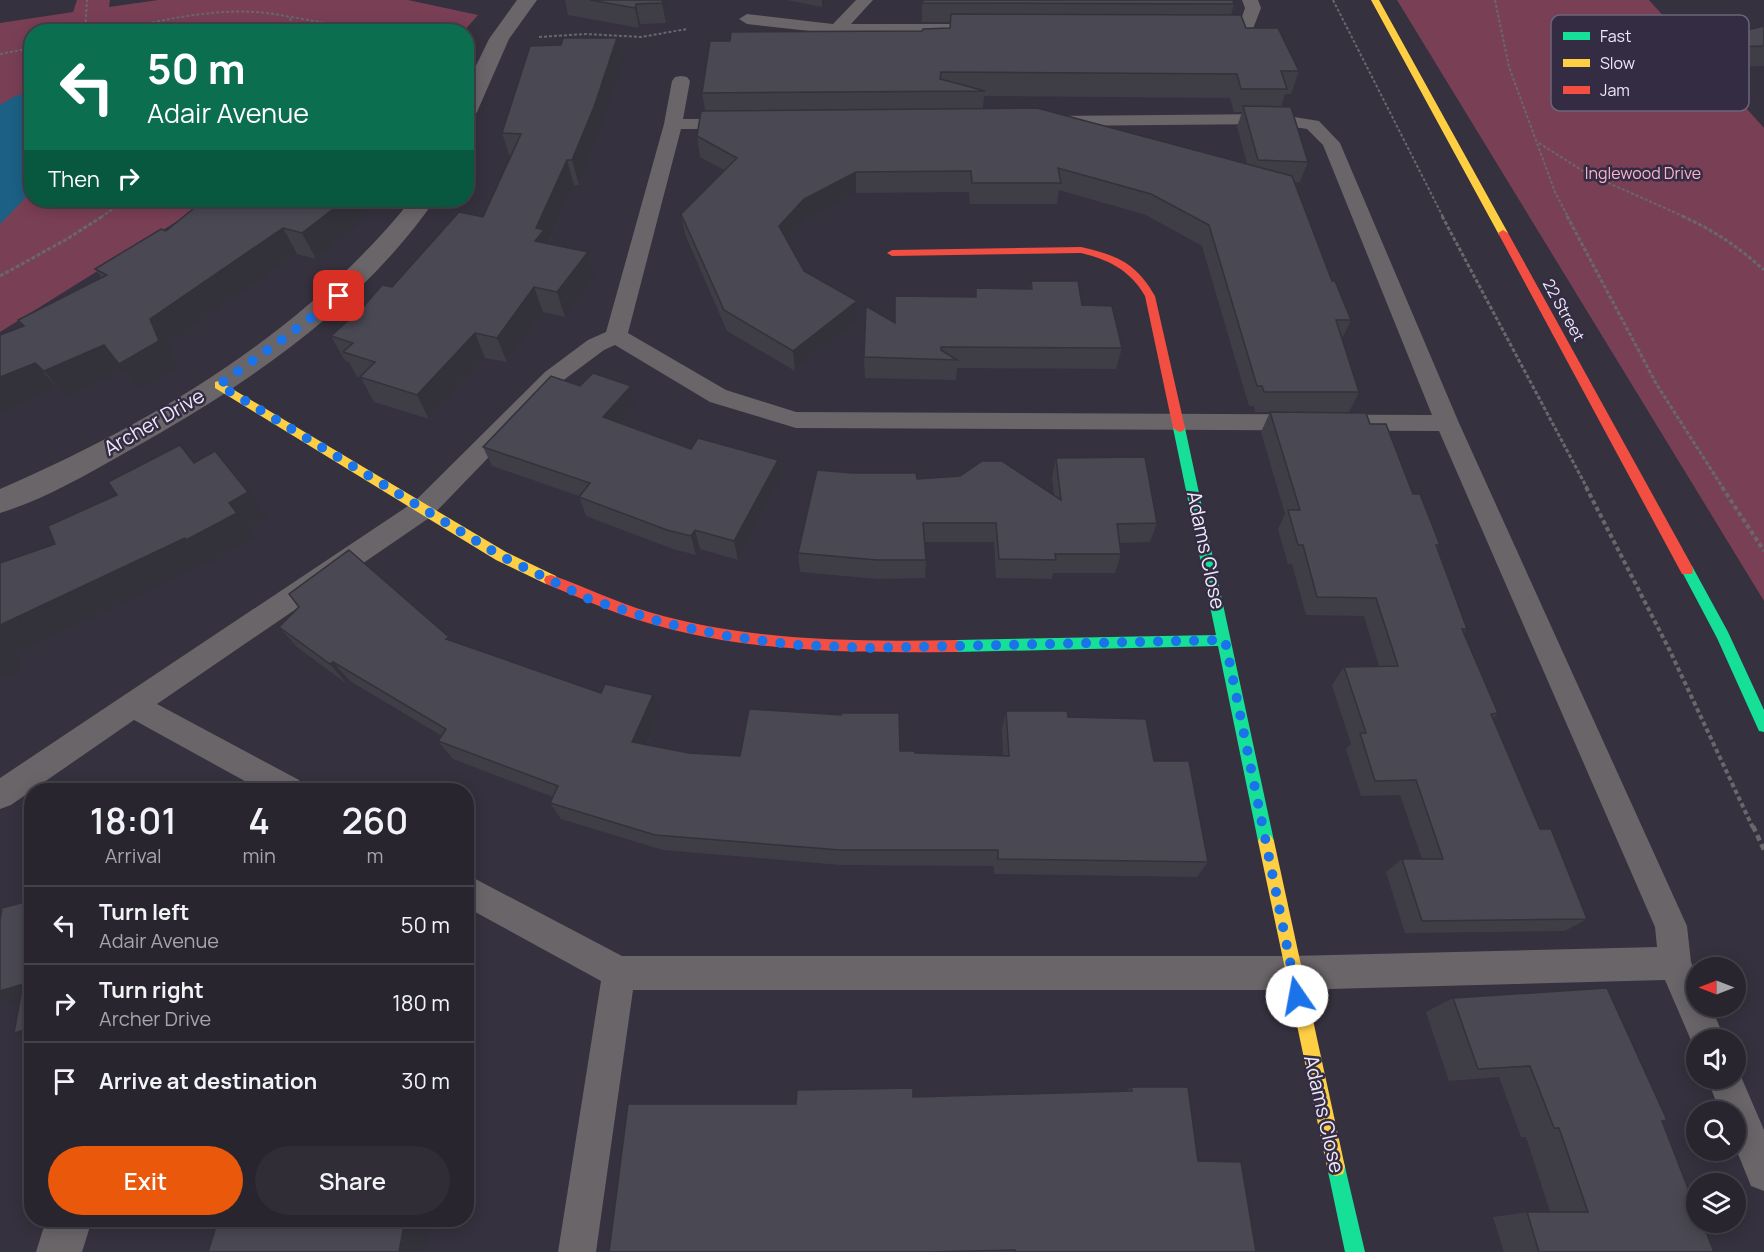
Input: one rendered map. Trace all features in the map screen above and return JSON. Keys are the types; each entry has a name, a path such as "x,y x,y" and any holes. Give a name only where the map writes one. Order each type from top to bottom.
{"street":[{"path":"474,94 501,35 512,16 527,0"},
{"name":"22 Street","path":"1376,0 1723,636 1764,726"},
{"name":"Archer Drive","path":"0,502 121,442 219,385 339,296 400,231 418,207"},
{"name":"Adams Close","path":"892,253 1068,249 1097,253 1121,262 1144,283 1150,296 1178,423 1225,640 1292,973 1355,1252"},
{"path":"219,385 501,556 589,599 664,623 727,636 796,645 869,648 1225,640"},
{"name":"22 Street","path":"1723,636 1764,697"},
{"path":"59,1252 67,1227"}],"lane":[{"path":"837,29 865,0"},
{"path":"1198,31 1245,31 1253,8 1250,0"},
{"path":"747,19 837,29 972,29"},
{"path":"616,336 673,124 681,81"},
{"path":"1027,121 1275,119 1313,125 1331,143 1447,423 1671,927 1676,963 1703,1029"},
{"path":"673,124 755,123"},
{"path":"616,336 718,396 796,420 1447,423"},
{"path":"0,795 423,509 553,377 596,345 616,336"},
{"path":"134,706 275,783"},
{"path":"474,893 619,973 1292,973 1676,963"},
{"path":"577,1252 619,973"},
{"path":"1729,1089 1764,1173"}],"path":[{"path":"85,24 87,0"},
{"path":"1333,0 1473,276 1510,340 1639,588 1764,850"},
{"path":"1495,0 1509,67 1560,202 1657,385 1764,551"},
{"path":"148,24 223,9 257,8 279,12 290,17 331,24"},
{"path":"290,17 291,24"},
{"path":"532,36 586,34 641,37 687,29"},
{"path":"0,54 24,50"},
{"path":"1538,143 1586,172 1714,230 1736,245 1764,270"},
{"path":"0,276 68,239 116,207"}],"green space":[{"path":"77,0 110,0 109,7 158,0 408,0 478,15 470,24 24,24 24,207 200,207 0,332 0,23 73,12"},
{"name":"Inglewood Drive","path":"1397,0 1649,0 1662,15 1551,15 1551,111 1749,111 1764,128 1764,601"}],"water":[{"path":"24,94 24,199 0,224 0,105 15,96"}],"building":[{"path":"590,0 663,0 662,3 636,4 635,8"},
{"path":"923,0 1233,0 1234,4 923,3"},
{"path":"951,14 1241,15 1246,28 1278,28 1299,71 1281,71 1287,89 1241,89 1237,74 941,72 940,79 985,91 702,93 710,41 730,41 731,32 922,31 923,29 950,28"},
{"path":"1764,26 1764,46 1749,47 1749,30"},
{"path":"563,38 617,38 594,107 572,160 567,160 536,228 544,230 535,241 588,252 557,292 534,287 497,338 475,333 417,395 360,377 375,362 343,352 353,343 331,336 364,306 382,285 392,287 459,212 483,217 521,134 502,133 530,46 561,45"},
{"path":"1243,106 1291,107 1308,162 1258,160"},
{"path":"1037,108 1292,176 1332,281 1335,281 1351,320 1336,320 1359,392 1264,392 1262,386 1257,386 1209,225 1151,194 1058,168 1061,183 972,183 971,171 856,172 804,199 779,226 804,271 857,301 793,351 724,310 681,214 737,158 697,136 701,111"},
{"path":"195,207 336,207 302,233 283,228 150,319 159,341 119,364 104,345 44,371 35,363 0,377 0,335 24,326 18,320 107,275 95,269 161,229 166,231"},
{"path":"1031,281 1078,281 1082,305 1112,306 1122,348 941,347 941,350 957,360 864,357 866,306 895,323 895,296 976,297 976,288 1032,289"},
{"path":"593,373 631,386 603,417 691,449 698,438 778,460 734,541 695,530 691,536 667,530 579,497 590,483 483,447 551,376 580,386"},
{"path":"1270,412 1366,413 1370,424 1386,424 1413,494 1420,494 1440,545 1436,545 1467,629 1462,629 1498,713 1491,714 1540,829 1551,829 1587,919 1422,921 1402,859 1443,859 1416,780 1375,781 1360,733 1366,733 1344,667 1398,666 1376,598 1317,597 1303,545 1298,545 1288,510 1300,510"},
{"path":"180,445 194,463 215,451 248,492 229,503 237,513 186,540 185,538 0,625 0,563 55,544 48,526 117,495 108,482"},
{"path":"1145,457 1157,523 1117,524 1121,554 1055,554 1056,560 999,559 996,523 923,523 926,560 877,560 798,553 817,470 852,473 916,473 917,479 960,476 982,461 1002,461 1061,500 1056,458"},
{"path":"349,550 449,637 446,639 601,693 605,684 653,695 632,742 689,753 740,756 749,709 841,715 841,713 899,713 900,751 1009,756 1006,711 1067,711 1068,717 1146,719 1154,761 1189,761 1208,862 998,859 998,850 840,850 655,835 550,803 558,786 438,741 446,729 333,662 330,664 279,627 299,607 289,594"},
{"path":"24,902 24,1030 14,1033 23,984 0,991 2,908"},
{"path":"1607,988 1667,1120 1662,1121 1686,1183 1686,1233 1706,1233 1714,1252 1539,1252 1527,1212 1588,1212 1559,1128 1554,1128 1530,1066 1478,1069 1453,998"},
{"path":"1131,1087 1188,1087 1198,1161 1241,1162 1256,1252 1015,1252 1015,1250 609,1252 628,1104 796,1104 797,1090 913,1088 913,1097 1132,1091"},
{"path":"216,1227 404,1227 399,1252 208,1252"}],"traffic: fast":[{"path":"1179,428 1266,841"},
{"path":"1687,570 1723,636 1764,726"},
{"path":"956,646 1225,640"},
{"path":"1336,1167 1355,1252"}],"traffic: slow":[{"path":"1375,0 1503,233"},
{"path":"219,385 501,556 551,580"},
{"path":"1266,841 1336,1167"}],"traffic: jam":[{"path":"1503,233 1687,570"},
{"path":"892,253 1081,250 1106,256 1127,267 1143,284 1150,296 1179,428"},
{"path":"551,580 600,601 649,618 699,630 799,643 903,647 956,646"}],"route":[{"path":"339,296 219,385 501,556 589,599 664,623 727,636 796,645 869,648 1225,640 1297,996"}]}
